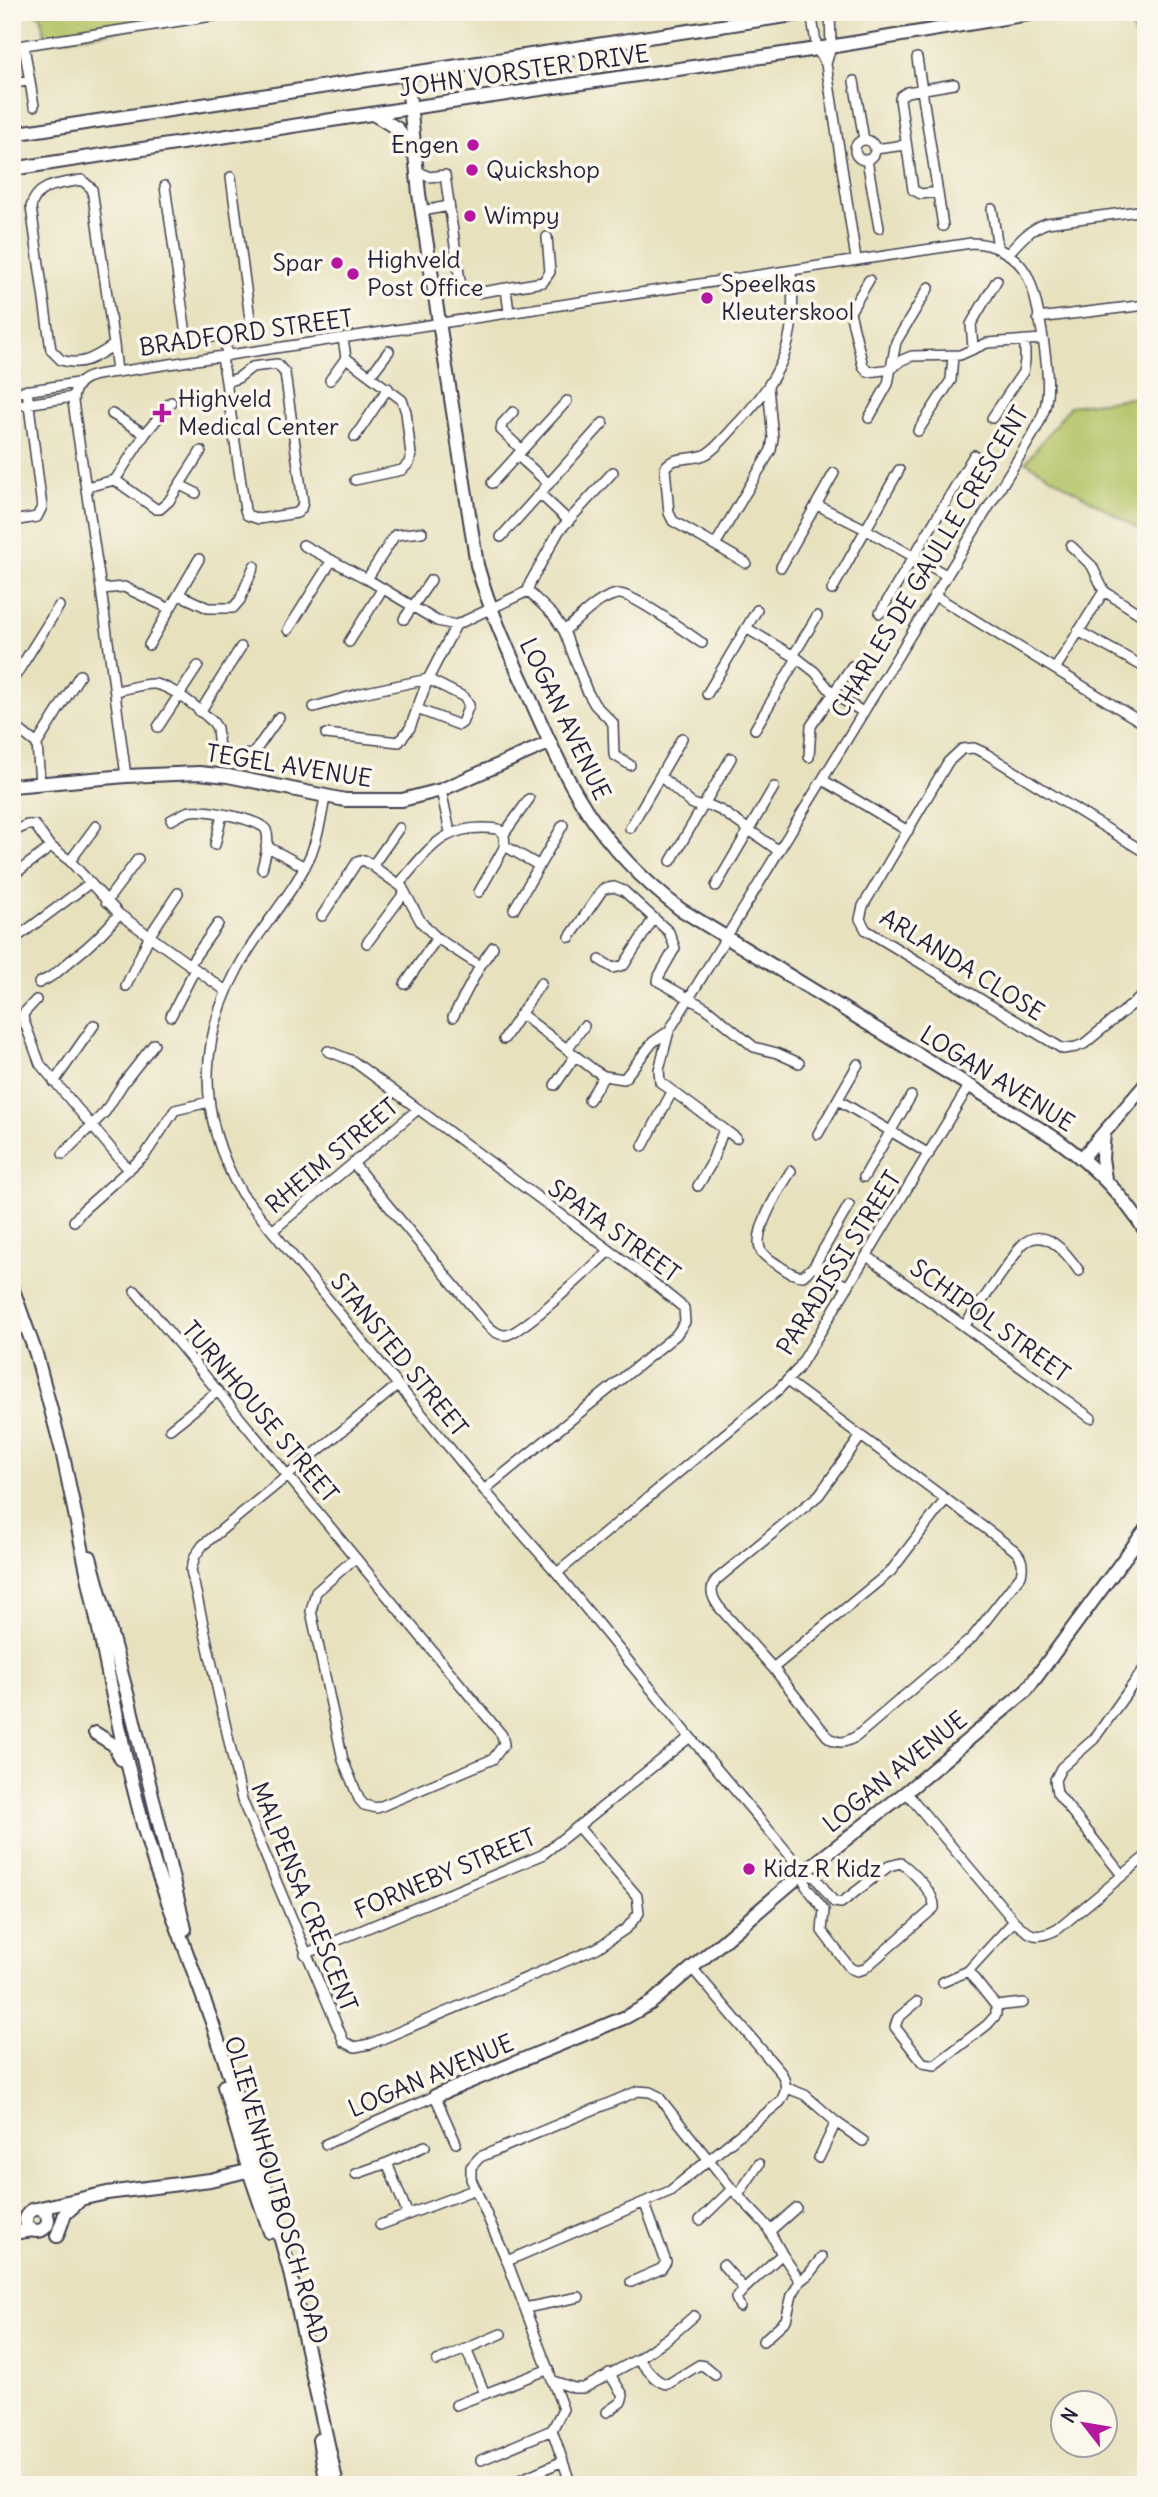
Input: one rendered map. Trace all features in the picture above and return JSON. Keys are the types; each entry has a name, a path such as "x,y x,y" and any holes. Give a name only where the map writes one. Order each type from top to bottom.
{"main road":[{"name":"JOHN VORSTER DRIVE","path":"12,134 812,12"},
{"name":"JOHN VORSTER DRIVE","path":"12,169 824,48 1041,12"},
{"name":"LOGAN AVENUE","path":"407,74 415,165 474,552 490,608 549,743 581,804 621,856 666,898 1055,1138 1105,1179 1135,1214 1146,1233"},
{"path":"373,114 398,130 415,165"},
{"name":"TEGEL AVENUE","path":"12,786 126,776 209,773 325,797 372,802 402,800 441,790 549,743"},
{"path":"1082,1158 1146,1084"},
{"path":"1104,1133 1102,1152 1105,1179"},
{"name":"OLIEVENHOUTBOSCH ROAD","path":"12,1287 36,1354 73,1499 99,1586 199,1989"},
{"name":"OLIEVENHOUTBOSCH ROAD","path":"73,1499 88,1585 144,1829 212,2022 285,2279 315,2413 327,2485"},
{"name":"LOGAN AVENUE","path":"435,2096 626,2017 651,2003 804,1872 906,1792 1026,1691 1146,1529"},
{"path":"99,1586 125,1722 119,1728"},
{"path":"95,1733 114,1745 118,1751 132,1801 144,1829"},
{"path":"12,2227 32,2209 66,2204 107,2193 210,2180 254,2169"},
{"name":"OLIEVENHOUTBOSCH ROAD","path":"254,2169 289,2268 337,2485"},
{"path":"57,2236 65,2214 81,2200"},
{"path":"12,2233 44,2229 49,2219 66,2204"},
{"path":"40,2208 46,2212 49,2219"},
{"path":"27,2214 27,2225 33,2230"}],"street":[{"path":"12,47 238,12"},
{"path":"812,12 827,64 856,260"},
{"path":"824,48 830,12"},
{"path":"23,46 34,106"},
{"path":"917,58 943,226"},
{"path":"12,84 30,79"},
{"path":"854,81 864,140"},
{"path":"938,192 921,194 913,190 900,99 904,94 954,84"},
{"path":"864,140 872,142 875,149 873,157 867,160 859,158 855,152 857,144 864,140"},
{"path":"875,149 905,145"},
{"path":"840,155 855,152"},
{"path":"867,160 879,228"},
{"path":"415,165 429,177 445,175 461,284 476,293 546,280 550,266 547,237"},
{"path":"165,186 186,334 188,338 195,340 248,330 251,323 232,177"},
{"path":"114,345 82,363 61,360 51,350 31,207 33,199 44,187 82,180 92,189 114,345 117,372"},
{"path":"422,211 449,206"},
{"path":"992,209 998,248"},
{"path":"1008,254 1035,227 1047,223 1146,210"},
{"name":"CHARLES DE GAULLE CRESCENT","path":"669,1031 1043,415 1047,383 1042,339 1030,281 1008,254 998,248 971,243 856,260"},
{"name":"BRADFORD STREET","path":"12,393 77,383 86,377 117,372 856,260"},
{"path":"746,563 677,524 670,517 664,468 672,461 701,457 710,452 768,387 789,342 794,304 791,271"},
{"path":"869,280 854,302 850,318 864,370 872,373 891,369 912,356 953,356 993,342 1042,339"},
{"path":"973,347 971,324 998,280"},
{"path":"869,418 888,384 896,342 929,287"},
{"path":"506,289 509,312"},
{"path":"1038,318 1146,305"},
{"path":"224,335 226,382 246,513 259,519 297,513 304,499 283,369 274,364 252,368 238,378 226,382"},
{"path":"330,380 346,358 343,338"},
{"path":"992,418 1023,372 1026,361 1025,340"},
{"path":"370,376 389,351"},
{"path":"918,431 951,380 953,356"},
{"path":"346,358 398,396 404,405 411,455 409,463 396,472 355,480"},
{"path":"77,383 73,397 126,776"},
{"path":"715,545 771,450 773,439 768,387"},
{"path":"355,437 388,388"},
{"path":"12,522 37,517 42,507 27,390"},
{"path":"12,406 73,397"},
{"path":"492,483 567,401"},
{"path":"86,487 115,480 145,434 171,402"},
{"path":"513,412 502,424 501,430 549,484"},
{"path":"112,414 145,434"},
{"path":"501,537 603,424"},
{"path":"115,480 158,509 163,508 201,451"},
{"path":"880,613 974,455"},
{"path":"832,590 899,470"},
{"path":"528,591 553,540 613,472"},
{"path":"781,568 834,472"},
{"path":"180,485 196,492"},
{"path":"540,494 569,521"},
{"path":"817,505 946,575"},
{"path":"368,579 395,535 422,532"},
{"path":"303,545 368,579 437,621 456,625"},
{"path":"1071,546 1092,566 1104,591 1146,618"},
{"path":"149,645 200,559"},
{"path":"288,629 332,561"},
{"path":"180,595 208,608 233,608 240,600 254,566"},
{"path":"404,620 431,580"},
{"path":"101,589 124,587 170,609"},
{"path":"349,642 383,589"},
{"path":"326,734 399,742 410,728 429,679 456,625 528,591"},
{"path":"528,591 553,615 564,631 587,691 595,705 613,723 614,755 630,765"},
{"path":"1055,669 1104,591"},
{"path":"564,631 603,600 620,593 633,597 702,643"},
{"path":"934,595 1146,725"},
{"path":"12,681 59,606"},
{"path":"707,694 757,610"},
{"path":"755,729 817,616"},
{"path":"746,628 795,657 815,672 833,694 863,712"},
{"path":"1078,631 1146,668"},
{"path":"200,712 241,647"},
{"path":"158,727 198,666"},
{"path":"808,757 810,730 852,666"},
{"path":"40,782 37,744 80,675"},
{"path":"314,707 362,693 429,679 464,696 469,706 459,725 417,709"},
{"path":"116,691 152,684 179,696 215,725 219,749 237,757 253,754 279,716"},
{"path":"12,724 37,744"},
{"path":"630,828 682,738"},
{"name":"ARLANDA CLOSE","path":"1146,852 985,753 962,749 953,756 860,913 866,930 1063,1049 1084,1044 1146,993"},
{"path":"671,862 732,758"},
{"path":"660,776 691,803 722,811 779,851"},
{"path":"823,780 908,831"},
{"path":"716,886 774,787"},
{"path":"441,790 450,832"},
{"name":"STANSTED STREET","path":"325,797 314,844 305,867 250,948 226,991 209,1051 209,1102 216,1139 227,1166 242,1194 272,1231 484,1490 804,1872"},
{"path":"479,892 505,846 504,834 529,799"},
{"path":"171,820 195,810 222,814 263,827 267,835 262,869"},
{"path":"215,845 222,814"},
{"path":"12,832 27,825 34,825 51,847 70,861 119,914 226,991"},
{"path":"514,909 563,825"},
{"path":"70,861 96,826"},
{"path":"373,865 400,828"},
{"path":"367,943 432,846 450,832 494,829 504,834"},
{"path":"266,846 305,867"},
{"path":"505,846 538,865"},
{"path":"12,876 51,847"},
{"path":"106,902 138,859"},
{"path":"321,916 358,862 364,860 402,888 421,922 437,938 480,966"},
{"path":"16,938 90,883"},
{"path":"570,937 607,887 624,891 671,935 675,948 658,981 713,1013 754,1047 800,1063"},
{"path":"126,986 150,935 178,893"},
{"path":"39,983 58,974 91,945 119,914"},
{"path":"600,960 613,968 624,965 654,918"},
{"path":"171,1016 192,967 218,924"},
{"path":"405,984 437,938"},
{"path":"453,1017 480,966 494,947"},
{"path":"504,1039 541,984"},
{"path":"36,1000 23,1018 37,1059 129,1170"},
{"path":"521,1014 604,1076 620,1079 627,1077 653,1042 669,1031"},
{"path":"54,1082 94,1025"},
{"path":"567,1049 584,1026"},
{"path":"669,1031 659,1077 663,1085 736,1138"},
{"path":"63,1154 106,1112 124,1082 154,1044"},
{"name":"SPATA STREET","path":"328,1051 353,1061 680,1303 686,1315 685,1322 676,1335 484,1490"},
{"path":"555,1084 575,1056"},
{"path":"818,1134 858,1064"},
{"path":"589,1100 604,1076"},
{"name":"PARADISSI STREET","path":"556,1573 787,1381 810,1352 969,1086"},
{"path":"643,1146 672,1092"},
{"path":"864,1177 911,1097"},
{"path":"838,1100 929,1154"},
{"path":"74,1221 145,1155 175,1110 209,1102"},
{"name":"RHEIM STREET","path":"272,1231 417,1110"},
{"path":"698,1186 711,1164 724,1129"},
{"path":"353,1163 487,1325 501,1335 508,1335 521,1327 577,1282 609,1251"},
{"path":"791,1171 769,1209 759,1239 760,1249 766,1257 794,1275 803,1276 814,1266 849,1205"},
{"path":"965,1325 1021,1246 1032,1239 1045,1238 1051,1241 1069,1256 1079,1271"},
{"name":"SCHIPOL STREET","path":"867,1256 1091,1418"},
{"path":"814,1266 848,1287"},
{"name":"TURNHOUSE STREET","path":"135,1292 489,1716 502,1735 504,1744 493,1759 377,1808 364,1805 359,1799 342,1760 311,1611 316,1592 355,1558"},
{"path":"787,1381 946,1499 1013,1549 1022,1559 1021,1575 972,1639 857,1735 841,1743 827,1736 712,1598 713,1584 818,1495 861,1436"},
{"name":"MALPENSA CRESCENT","path":"398,1385 203,1545 195,1556 191,1570 242,1800 341,2037 355,2047 370,2044 597,1948 627,1928 635,1920 640,1905 633,1890 579,1828"},
{"path":"170,1429 218,1391"},
{"path":"773,1668 891,1571 946,1499"},
{"path":"1122,1875 1057,1793 1055,1780 1061,1768 1094,1738 1146,1666"},
{"name":"FORNEBY STREET","path":"306,1954 528,1862 552,1849 690,1737"},
{"path":"906,1792 1014,1921 1033,1935 1048,1934 1058,1929 1146,1856"},
{"path":"901,1863 931,1896 934,1908 864,1969 857,1971 850,1968 821,1931 824,1910 806,1886 804,1872 816,1878 834,1902 841,1903 889,1866 901,1863"},
{"path":"943,1982 968,1971 1014,1921"},
{"path":"507,2261 670,2191 780,2102 787,2088 782,2074 692,1968"},
{"path":"916,2002 898,2018 895,2027 923,2063 935,2066 991,2022 996,2015 996,2007 968,1971"},
{"path":"996,2007 1023,2003"},
{"path":"787,2088 805,2095 863,2141"},
{"path":"481,2460 552,2430 563,2409 507,2261 471,2179 471,2167 481,2157 645,2090 658,2096 708,2160 760,2217 800,2281"},
{"path":"435,2096 456,2143"},
{"name":"LOGAN AVENUE","path":"326,2144 435,2096"},
{"path":"818,2158 836,2122"},
{"path":"356,2174 425,2146"},
{"path":"387,2163 408,2215"},
{"path":"699,2220 735,2192 759,2164"},
{"path":"380,2225 476,2189"},
{"path":"631,2282 661,2269 666,2262 645,2204"},
{"path":"770,2231 796,2208"},
{"path":"740,2307 736,2299 782,2254"},
{"path":"764,2341 786,2320 792,2295 800,2281 822,2257"},
{"path":"723,2265 744,2289"},
{"path":"525,2308 579,2297"},
{"path":"553,2381 579,2388 638,2359 694,2316"},
{"path":"437,2361 501,2334"},
{"path":"466,2349 485,2394"},
{"path":"638,2359 664,2384 699,2365 715,2375"},
{"path":"456,2405 549,2369"},
{"path":"607,2412 621,2402 623,2395 609,2373"},
{"path":"552,2430 571,2485"},
{"path":"508,2485 563,2461"}],"green space":[{"path":"33,12 238,12 46,42 41,16"},
{"path":"1146,12 1146,70 1127,14"},
{"path":"1146,396 1146,533 1026,462 1070,406"}],"place":[{"name":"Engen","path":"473,145"},
{"name":"Quickshop","path":"472,170"},
{"name":"Wimpy","path":"470,216"},
{"name":"Spar","path":"337,263"},
{"name":"Highveld Post Office","path":"353,274"},
{"name":"Speelkas Kleuterskool","path":"707,298"},
{"name":"Highveld Medical Center","path":"162,413"},
{"name":"Kidz R Kidz","path":"749,1869"}]}
